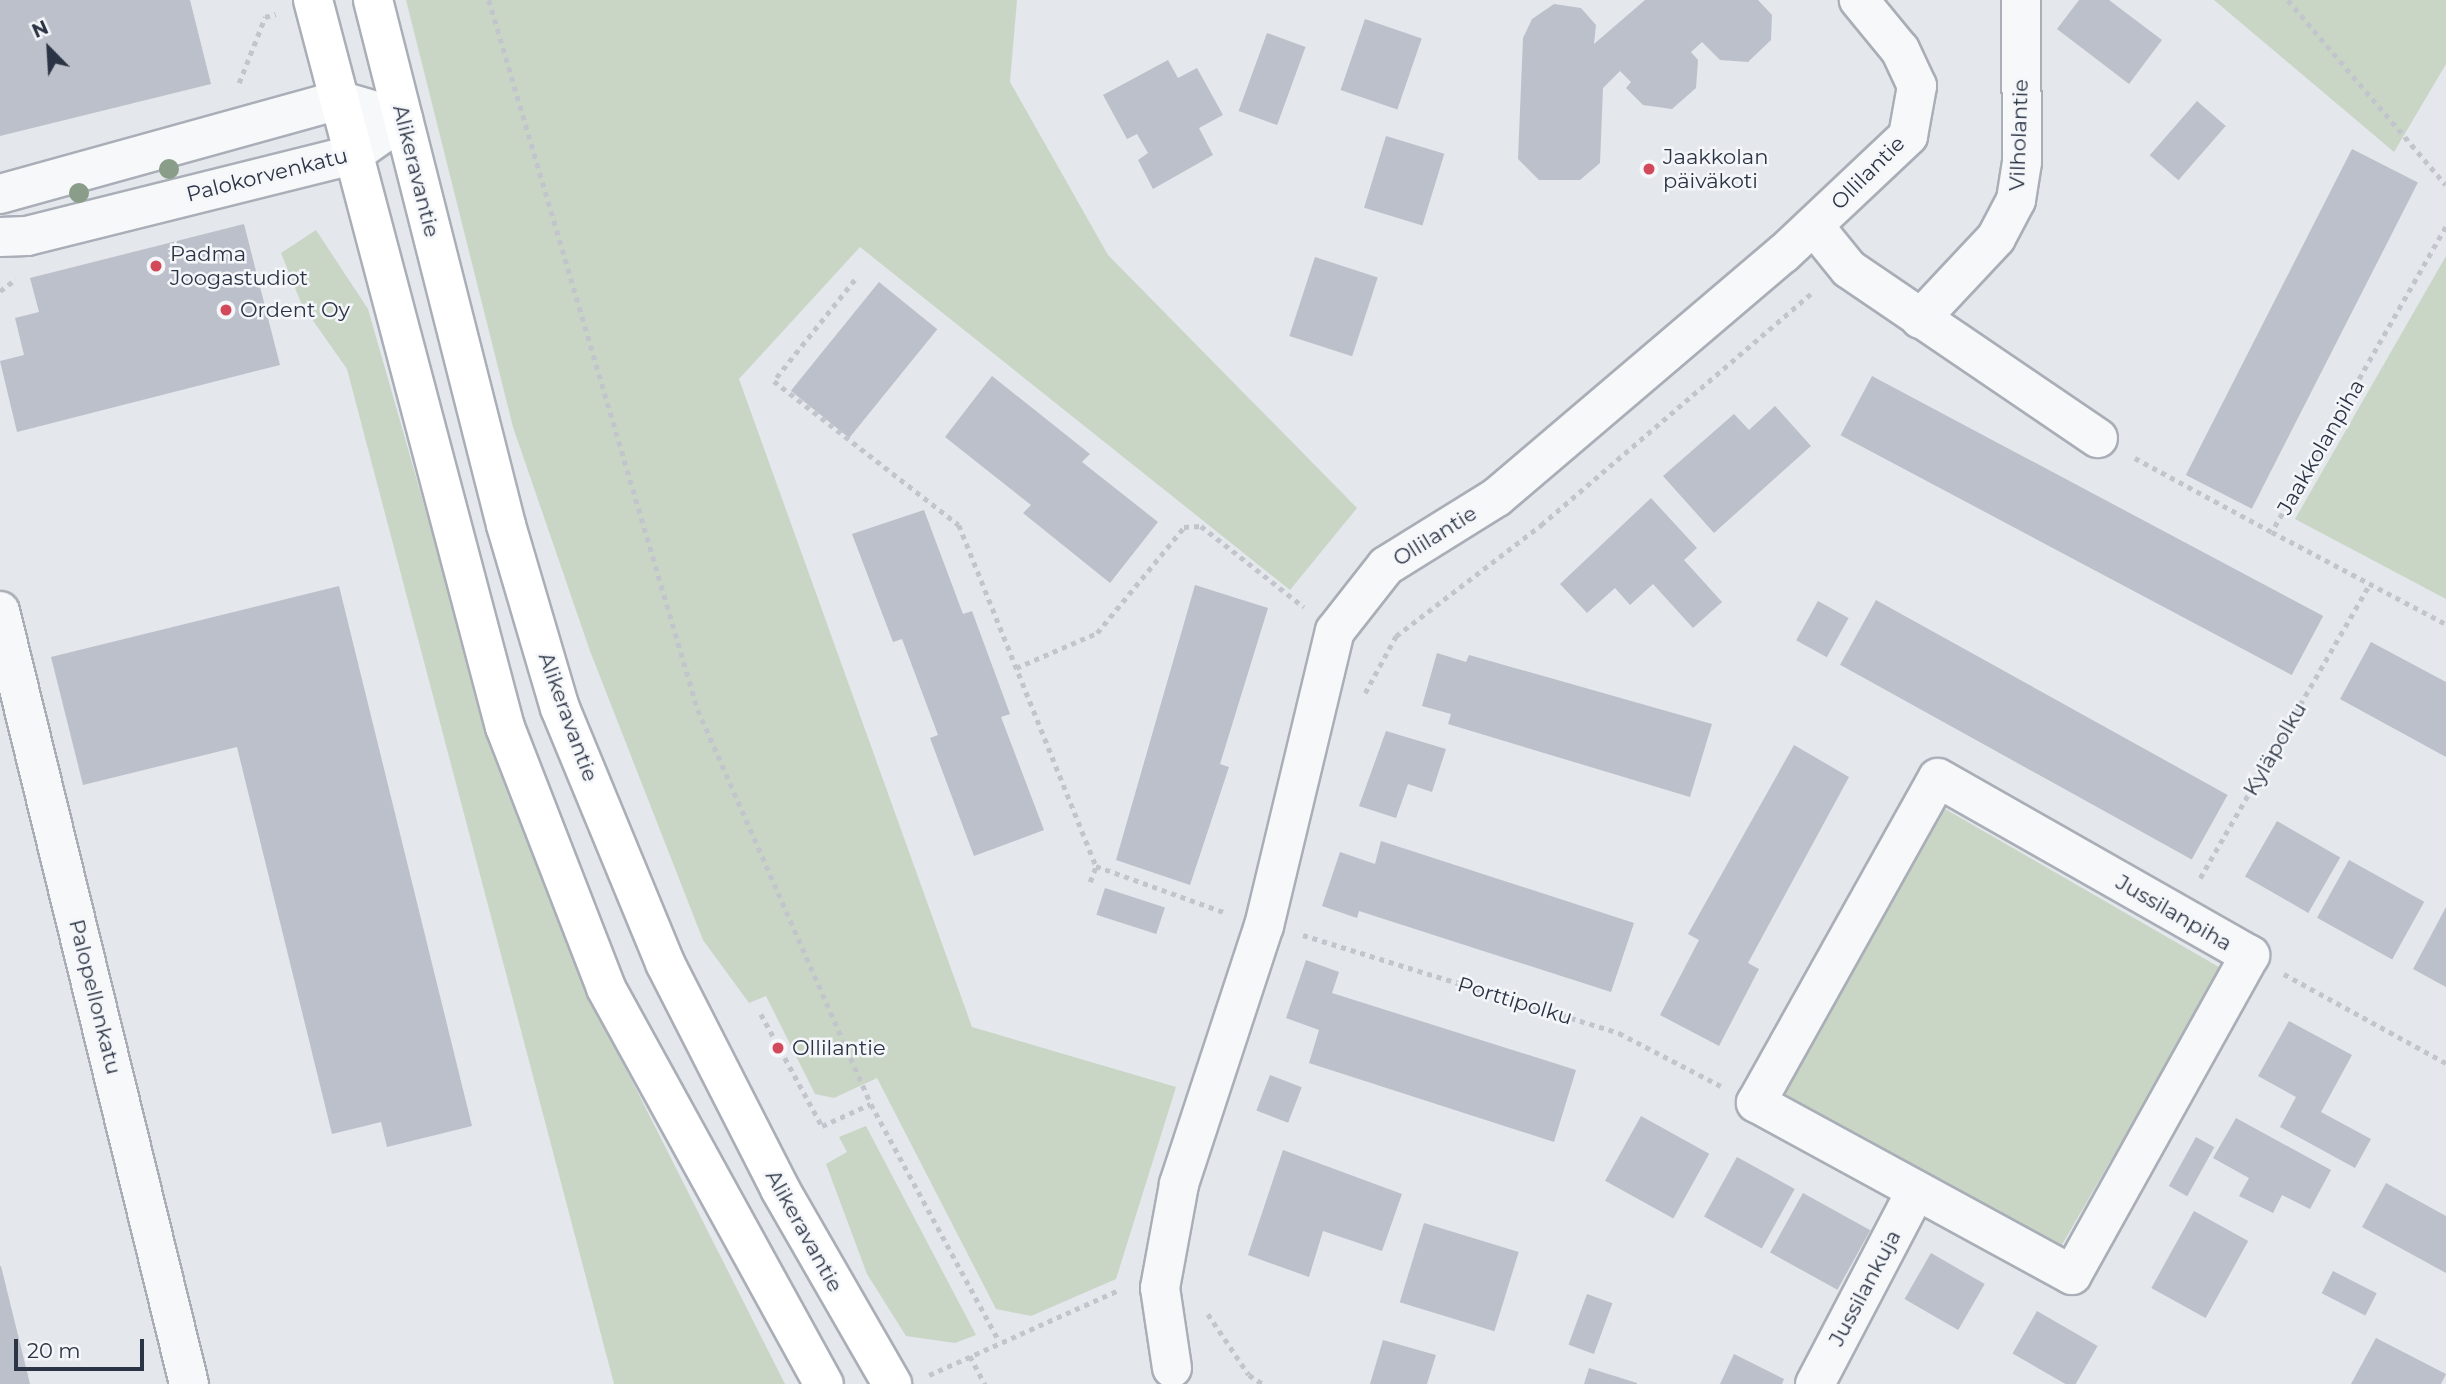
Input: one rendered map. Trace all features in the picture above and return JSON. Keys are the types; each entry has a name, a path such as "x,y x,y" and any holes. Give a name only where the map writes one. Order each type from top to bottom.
{"main road":[{"name":"Alikeravantie","path":"373,0 506,525 560,708 665,963 780,1189 908,1381"},
{"path":"313,1 505,727 606,988 824,1384"}],"street":[{"name":"Ollilantie","path":"1169,1379 1160,1288 1179,1184 1289,932 1335,631 1387,566 1497,497 1814,226 1908,136 1917,86 1900,50 1859,0"},
{"name":"Vilholantie","path":"1920,318 1996,238 2016,200 2022,162 2021,0"},
{"path":"0,194 338,100 403,119"},
{"name":"Palokorvenkatu","path":"0,237 27,236 352,155 403,119"},
{"path":"1814,226 1849,269 2098,438"},
{"name":"Palopellonkatu","path":"0,611 189,1384"},
{"name":"Jussilanpiha","path":"1938,778 2250,955 2072,1275 1756,1104 1938,778"},
{"name":"Jussilankuja","path":"1815,1384 1915,1192"}],"path":[{"path":"489,0 698,710 870,1104 999,1341"},
{"path":"2288,0 2446,185"},
{"path":"237,88 265,17 313,1"},
{"name":"Jaakkolanpiha","path":"2446,227 2273,532 2446,624"},
{"path":"1363,696 1396,636 1541,525 1814,291 1849,269"},
{"path":"855,280 774,382 959,525 1096,866 1090,882"},
{"path":"2098,438 2273,532"},
{"path":"1016,668 1097,633 1184,527 1200,526 1335,631"},
{"name":"Kyläpolku","path":"2179,915 2370,583"},
{"name":"Porttipolku","path":"1096,866 1289,932 1619,1034 1756,1104"},
{"path":"2250,955 2446,1063"},
{"path":"761,1014 822,1126 870,1104"},
{"path":"908,1381 970,1356 1112,1290 1160,1288 1198,1300 1249,1375 1263,1384"},
{"path":"970,1356 985,1384"}],"green space":[{"path":"406,0 1017,0 1010,82 1108,255 1357,508 1290,590 860,247 739,379 972,1027 1176,1087 1116,1279 1031,1316 996,1309 877,1078 834,1098 815,1094 766,996 749,1003 703,940 590,651 513,427"},
{"path":"2214,0 2446,0 2446,64 2394,152"},
{"path":"316,230 368,309 503,781 586,990 785,1384 614,1384 347,369 302,305 281,253"},
{"path":"2446,256 2446,599 2295,519"},
{"path":"1940,806 2221,968 2058,1252 1776,1089"},
{"path":"866,1126 976,1335 955,1343 906,1336 867,1274 826,1164 847,1152 839,1137"}],"building":[{"path":"0,0 190,0 211,84 0,136"},
{"path":"1645,0 1758,0 1772,15 1771,40 1748,62 1720,60 1702,42 1691,52 1698,60 1696,88 1672,109 1643,105 1626,88 1631,82 1620,71 1603,88 1600,163 1580,180 1539,180 1518,159 1523,38 1532,19 1554,4 1581,8 1596,25 1594,44"},
{"path":"2079,0 2109,0 2162,40 2129,84 2057,29"},
{"path":"1365,19 1422,39 1397,109 1341,90"},
{"path":"1267,33 1306,47 1277,125 1239,111"},
{"path":"1168,60 1178,78 1197,68 1223,115 1199,128 1213,155 1153,189 1138,160 1148,153 1137,134 1127,139 1103,95"},
{"path":"2197,101 2226,126 2178,180 2150,155"},
{"path":"1386,136 1444,154 1422,226 1364,208"},
{"path":"2352,149 2418,183 2252,509 2186,475"},
{"path":"244,224 280,365 17,432 0,361 24,355 15,318 39,312 30,278"},
{"path":"1315,257 1378,277 1352,356 1289,336"},
{"path":"879,282 937,329 849,438 791,391"},
{"path":"992,376 1090,454 1082,462 1158,522 1110,583 1023,513 1031,505 945,437"},
{"path":"1872,376 2323,616 2292,675 1841,435"},
{"path":"1775,406 1811,446 1714,533 1663,476 1734,414 1749,430"},
{"path":"1651,498 1697,548 1684,560 1722,602 1693,628 1653,584 1630,605 1615,588 1587,613 1560,584"},
{"path":"924,510 963,614 972,611 1010,714 1001,717 1044,830 974,856 930,738 938,735 902,639 893,642 852,534"},
{"path":"1195,585 1268,608 1220,764 1229,767 1190,885 1116,860"},
{"path":"339,586 472,1126 387,1147 381,1122 332,1134 237,747 83,785 51,657"},
{"path":"1876,600 2228,795 2192,860 1840,665"},
{"path":"1818,601 1849,618 1827,657 1796,640"},
{"path":"2371,642 2446,682 2446,757 2340,699"},
{"path":"1437,653 1466,662 1469,655 1712,724 1690,797 1448,724 1451,714 1422,706"},
{"path":"1386,731 1446,749 1432,792 1408,784 1396,818 1359,806"},
{"path":"1794,745 1849,777 1748,963 1759,969 1719,1046 1660,1015 1699,940 1688,934"},
{"path":"2277,821 2340,858 2308,913 2245,876"},
{"path":"1381,841 1634,923 1611,992 1359,911 1357,918 1322,906 1340,852 1375,864"},
{"path":"2349,860 2424,902 2392,959 2317,918"},
{"path":"1105,888 1165,907 1156,934 1096,915"},
{"path":"2446,907 2446,987 2413,969"},
{"path":"1306,960 1339,972 1332,993 1576,1070 1554,1142 1309,1063 1319,1030 1286,1018"},
{"path":"2289,1021 2352,1055 2321,1112 2371,1139 2355,1168 2280,1127 2296,1097 2258,1076"},
{"path":"1270,1075 1302,1087 1288,1123 1256,1110"},
{"path":"1641,1116 1709,1154 1673,1219 1605,1181"},
{"path":"2236,1118 2331,1170 2310,1209 2282,1195 2273,1213 2239,1196 2249,1178 2213,1158"},
{"path":"2196,1137 2214,1147 2187,1196 2169,1186"},
{"path":"1283,1150 1402,1194 1382,1251 1323,1231 1309,1277 1248,1255"},
{"path":"1737,1157 1795,1189 1762,1248 1704,1216"},
{"path":"2386,1183 2446,1216 2446,1273 2362,1227"},
{"path":"1803,1193 1870,1230 1837,1290 1770,1252"},
{"path":"2194,1211 2248,1241 2206,1318 2151,1288"},
{"path":"1424,1223 1519,1252 1494,1331 1400,1302"},
{"path":"1931,1253 1985,1284 1958,1330 1904,1299"},
{"path":"1,1266 30,1384 0,1384"},
{"path":"2333,1271 2377,1293 2365,1316 2322,1293"},
{"path":"1587,1294 1612,1303 1594,1354 1569,1345"},
{"path":"2037,1311 2098,1346 2076,1384 2065,1384 2012,1353"},
{"path":"2376,1338 2446,1374 2441,1384 2351,1384"},
{"path":"1383,1340 1436,1355 1427,1384 1370,1384"},
{"path":"1734,1354 1784,1379 1782,1384 1720,1384"},
{"path":"1589,1368 1637,1383 1637,1384 1584,1384"}],"place":[{"name":"Jaakkolan päiväkoti","path":"1649,169"},
{"name":"Padma Joogastudiot","path":"156,266"},
{"name":"Ordent Oy","path":"226,310"},
{"name":"Ollilantie","path":"778,1048"}]}
